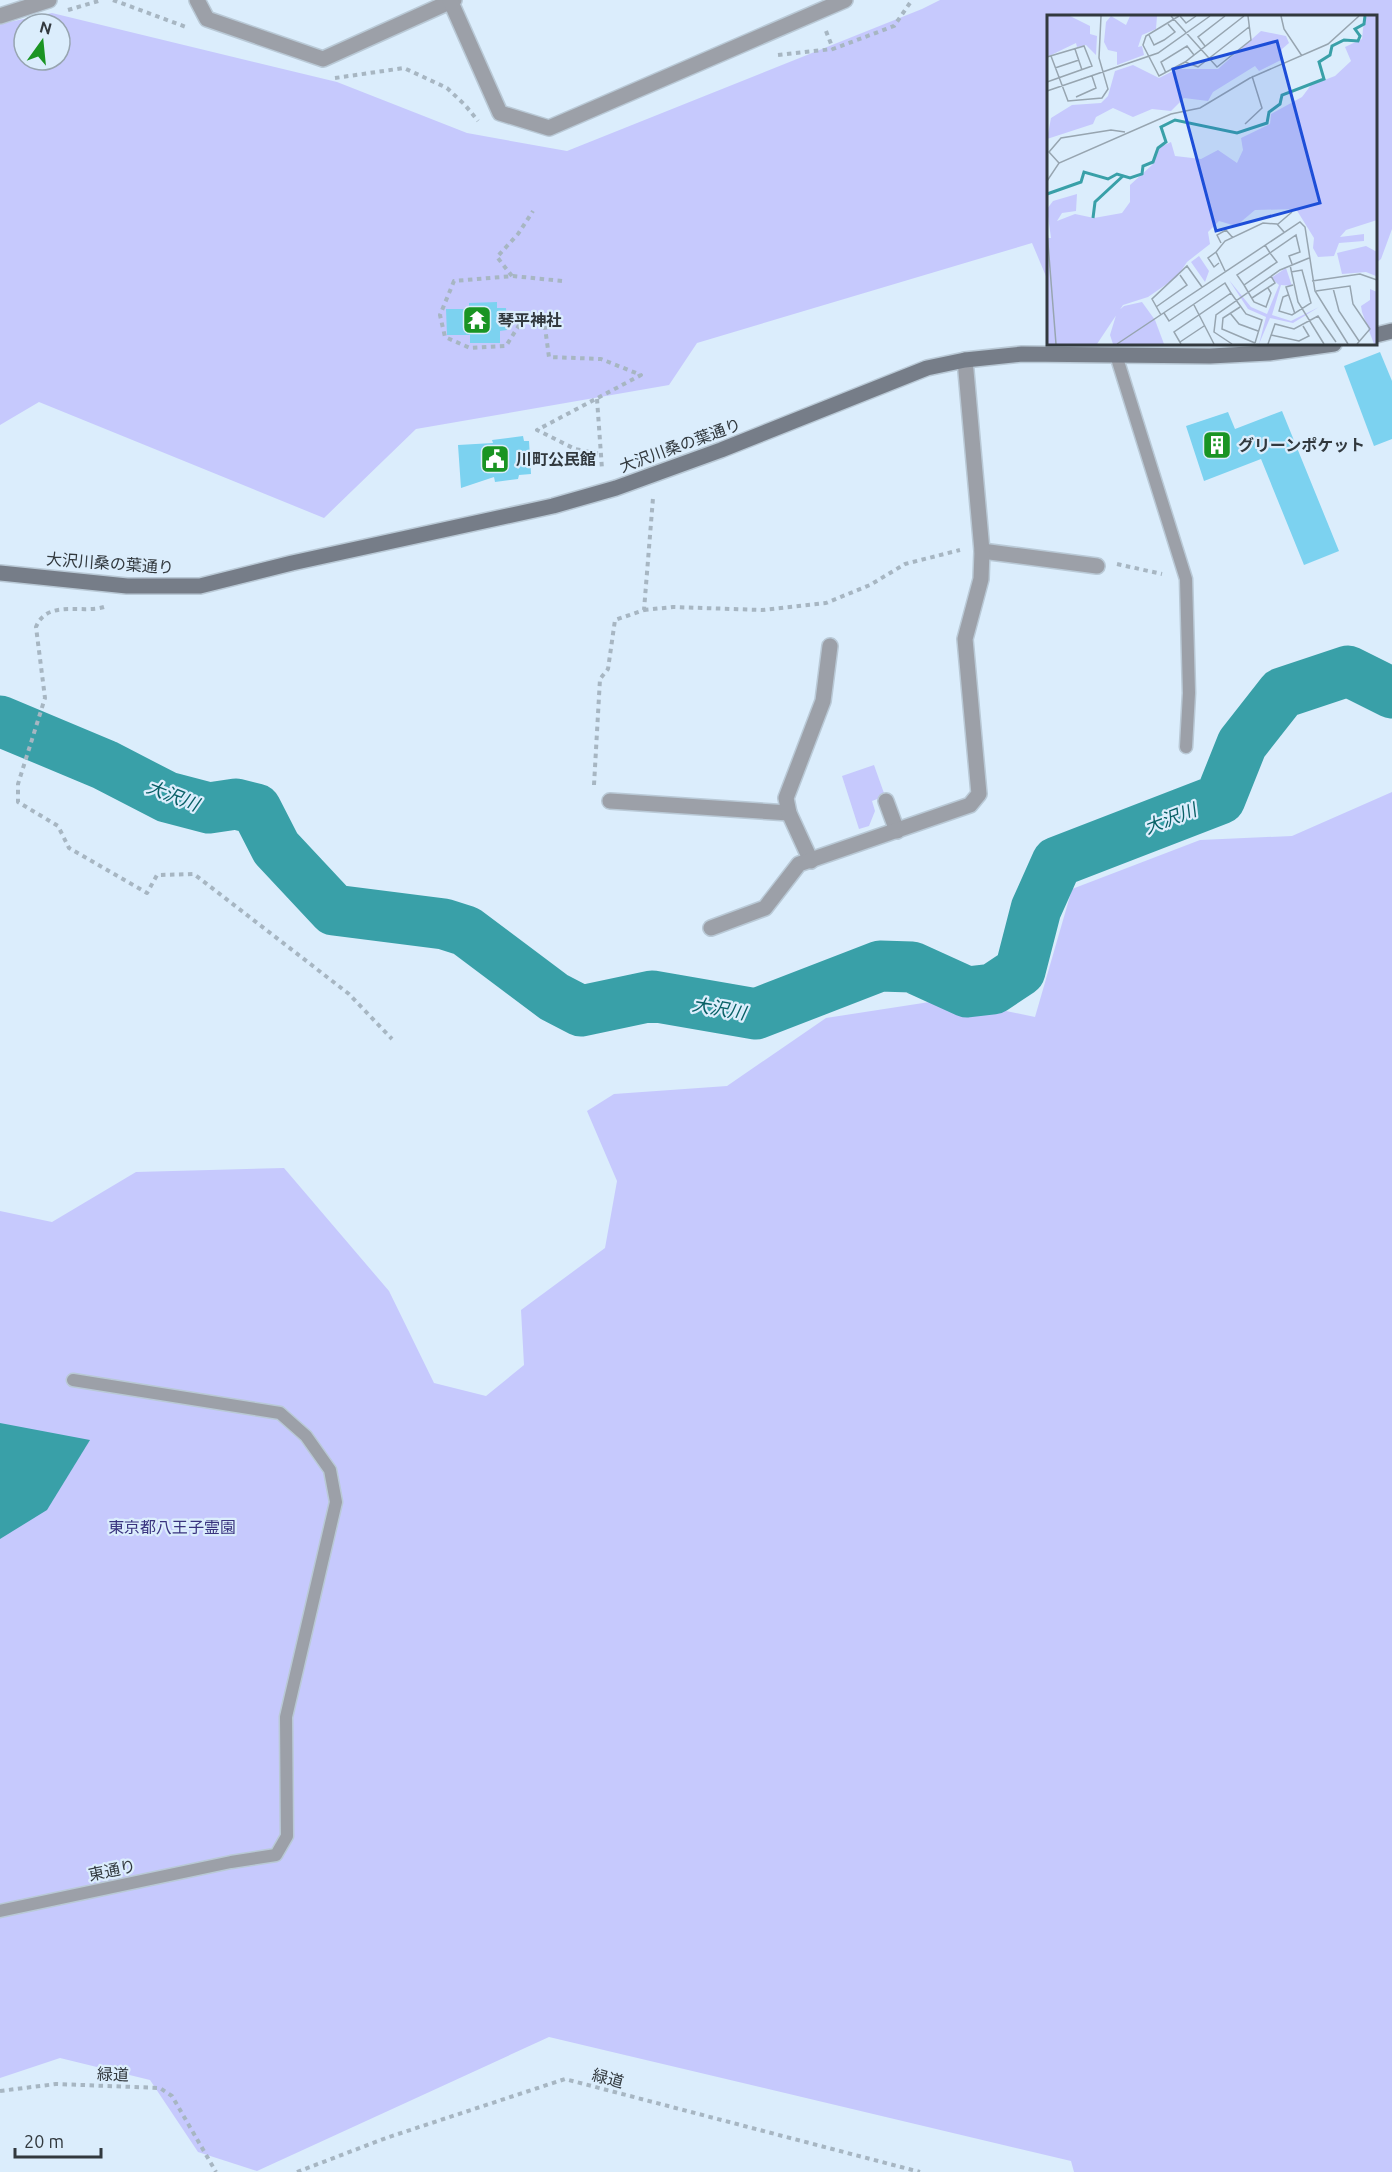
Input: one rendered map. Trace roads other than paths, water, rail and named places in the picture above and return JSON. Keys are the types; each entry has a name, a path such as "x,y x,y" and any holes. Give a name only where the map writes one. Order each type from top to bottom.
{"street":[{"path":"0,16 49,0"},
{"path":"197,0 207,20 323,59 451,1 500,113 549,128 815,6 845,0"},
{"path":"1377,335 1392,331"},
{"name":"大沢川桑の葉通り","path":"0,573 127,586 201,586 292,563 553,506 655,474 721,450 927,368 965,360 1022,354 1210,356 1326,345"},
{"path":"711,928 765,908 799,864 970,804 979,794 965,639 981,579 982,548 965,360"},
{"path":"982,548 1097,566"},
{"path":"811,861 789,813 786,798 823,701 830,646"},
{"path":"610,801 789,813"},
{"path":"886,801 897,831"}],"lane":[{"path":"1116,355 1186,579 1189,693 1186,747"},
{"name":"東通り","path":"0,1911 231,1862 276,1855 287,1836 286,1717 336,1502 330,1470 306,1436 280,1413 73,1380"}],"waterway":[{"name":"大沢川","path":"0,721 105,765 167,797 209,808 236,804 256,809 276,848 334,910 444,924 466,931 554,997 581,1011 652,996 756,1014 880,966 912,967 967,992 993,989 1020,971 1036,909 1057,862 1220,799 1242,744 1282,693 1348,671 1392,693"}],"place":[{"name":"琴平神社","path":"477,320"},
{"name":"グリーンポケット","path":"1217,445"},
{"name":"川町公民館","path":"495,459"}],"park label":[{"name":"東京都八王子霊園","path":"172,1527"}]}
